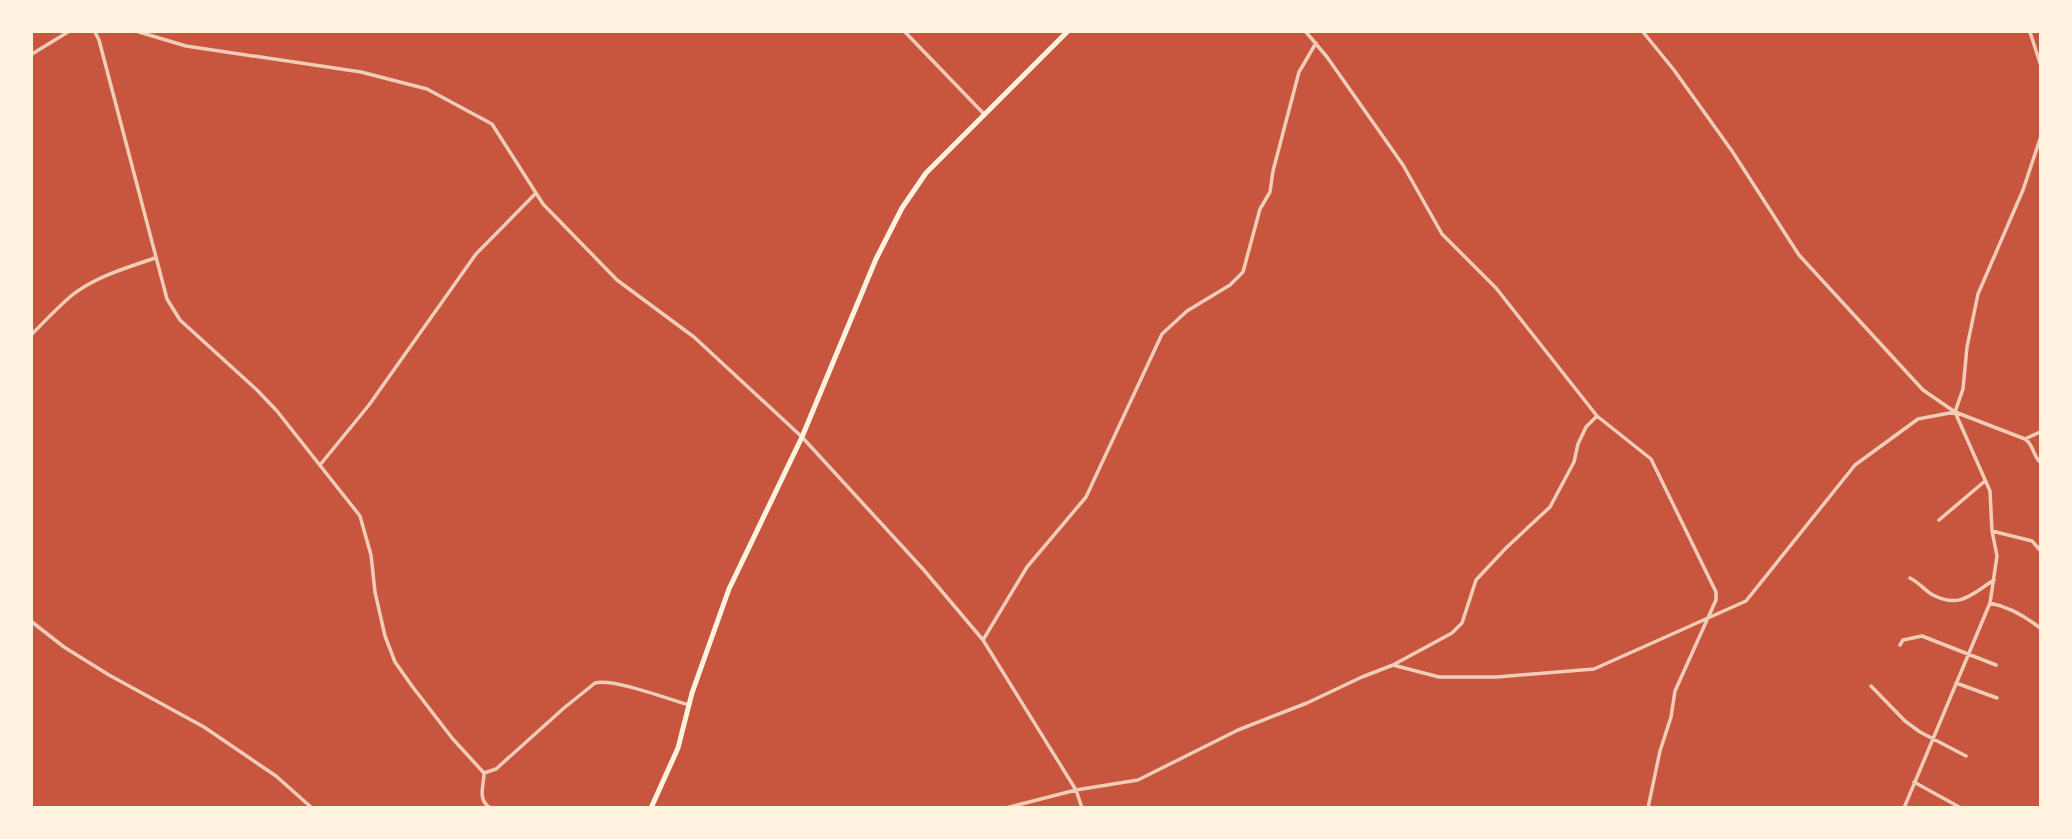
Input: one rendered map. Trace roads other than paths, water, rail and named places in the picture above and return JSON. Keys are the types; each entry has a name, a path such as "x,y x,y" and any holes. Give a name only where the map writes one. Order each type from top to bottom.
{"main road":[{"path":"651,807 678,748 689,705 729,589 802,437 876,259 902,208 926,173 1067,32"}],"street":[{"path":"32,54 68,32"},
{"path":"95,32 167,299 180,320 277,411 360,516 371,555 375,592 385,636 395,662 452,738 484,773"},
{"path":"138,32 186,46 362,72 427,89 492,124 543,204 617,280 694,337 802,437 923,569 983,640 1076,790 1082,807"},
{"path":"905,32 984,114"},
{"path":"1306,32 1327,57 1403,165 1442,234 1496,288 1597,416 1651,458 1716,592 1716,600 1675,691 1671,718 1660,751 1648,807"},
{"path":"1643,32 1674,69 1732,150 1799,255 1923,390 1955,412 2030,442 2040,462"},
{"path":"2030,32 2040,63"},
{"path":"983,640 1027,568 1086,497 1162,334 1187,311 1230,285 1243,272 1261,209 1270,192 1299,72 1316,43"},
{"path":"1904,807 1990,603 1997,555 1992,531 1990,491 1955,412 1964,389 1967,347 1978,294 2023,190 2040,139"},
{"path":"320,465 369,405 476,254 536,193"},
{"path":"32,334 84,287 155,258"},
{"path":"1393,665 1439,677 1497,677 1594,669 1707,619 1746,601 1855,465 1918,419 1955,412"},
{"path":"1006,807 1076,790 1138,780 1238,730 1307,704 1393,665 1452,633 1462,623 1476,580 1550,507 1574,463 1582,435 1597,416"},
{"path":"2025,439 2040,432"},
{"path":"1939,520 1985,481"},
{"path":"1992,531 2032,541 2040,550"},
{"path":"1910,579 1922,584 1931,595 1957,602 1965,600 1994,580"},
{"path":"1990,603 2023,615 2040,628"},
{"path":"32,622 64,647 109,675 204,727 276,776 312,807"},
{"path":"1900,645 1903,640 1922,636 1996,665"},
{"path":"1956,682 1997,698"},
{"path":"484,773 496,769 595,683 615,684 689,705"},
{"path":"1871,686 1920,733 1966,756"},
{"path":"484,773 481,795 484,803 490,807"},
{"path":"1914,782 1961,807"}]}
